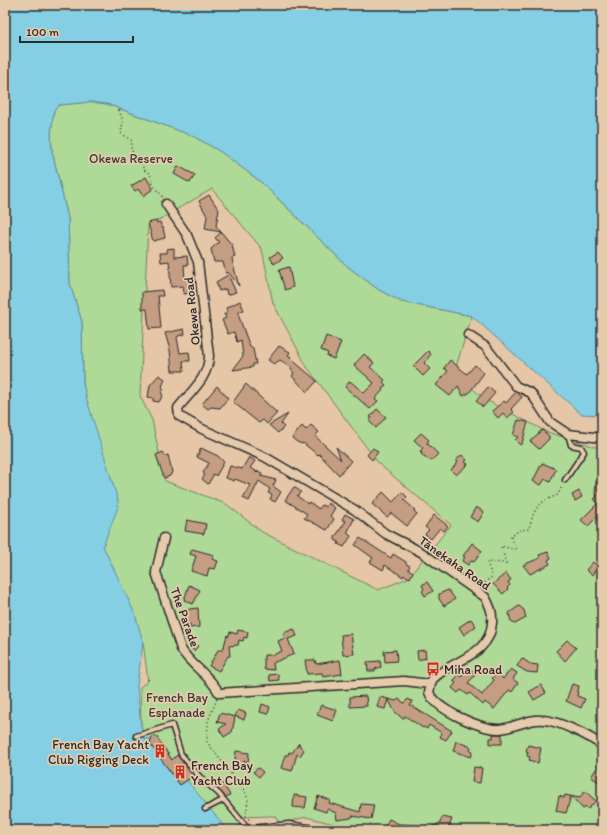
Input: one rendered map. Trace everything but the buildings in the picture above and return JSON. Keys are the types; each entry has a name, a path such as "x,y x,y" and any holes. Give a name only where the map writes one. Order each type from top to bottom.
{"street":[{"name":"Okewa Road","path":"166,204 187,235 198,262 209,356 207,369 202,381 178,408 178,414"},
{"path":"468,335 486,347 516,386 531,393 550,422 568,434 602,438"},
{"name":"Tānekaha Road","path":"178,414 183,420 271,460 355,510 386,534 421,552 485,597 490,608 492,626 488,639 475,653 435,677 430,684"},
{"name":"The Parade","path":"164,538 156,572 181,649 187,657 207,675 219,693"},
{"path":"219,693 404,681 430,684 429,692 435,702 476,725 488,729 501,729 530,720 545,720 562,725 602,746"},
{"path":"252,829 289,826 314,830"}],"lane":[{"path":"565,480 584,452 581,447 571,445 568,434"},
{"path":"136,736 172,725 181,754 199,776 252,829"},
{"path":"205,809 223,800"}],"path":[{"path":"119,110 123,121 121,133 132,141 131,149 134,155 142,160 144,170 149,172 155,188 161,194 166,204"},
{"path":"477,591 482,584 492,577 487,562 506,563 501,546 517,550 511,537 519,530 529,529 533,513 544,500 558,495 565,480"},
{"path":"219,693 208,721 207,742 245,792 248,799 246,816 252,829"}],"green space":[{"path":"91,102 107,104 193,136 221,152 261,182 347,266 379,290 402,302 472,316 454,373 486,400 547,432 602,449 602,830 560,830 550,828 518,830 332,830 334,824 306,817 280,824 275,816 271,816 242,817 239,826 246,830 138,830 141,726 140,687 148,681 143,642 96,648 86,397 83,383 82,322 70,284 68,218 52,151 51,133 54,110 58,105","holes":["212,189 262,249 273,303 307,367 379,464 451,525 408,578 378,590 262,532 226,504 165,481 152,420 140,396 148,226"]}],"water":[{"path":"5,5 602,5 602,415 581,414 472,316 402,302 379,290 347,266 261,182 221,152 193,136 107,104 91,102 59,105 54,110 51,133 52,151 68,218 70,284 82,322 83,383 118,500 118,507 103,546 135,614 143,642 137,686 141,726 145,740 156,736 181,773 227,830 5,830"}],"place":[{"name":"Miha Road","path":"433,669"},
{"name":"French Bay Yacht Club Rigging Deck","path":"160,751"},
{"name":"French Bay Yacht Club","path":"180,772"}],"park label":[{"name":"Okewa Reserve","path":"131,158"},
{"name":"French Bay Esplanade","path":"177,704"}]}
